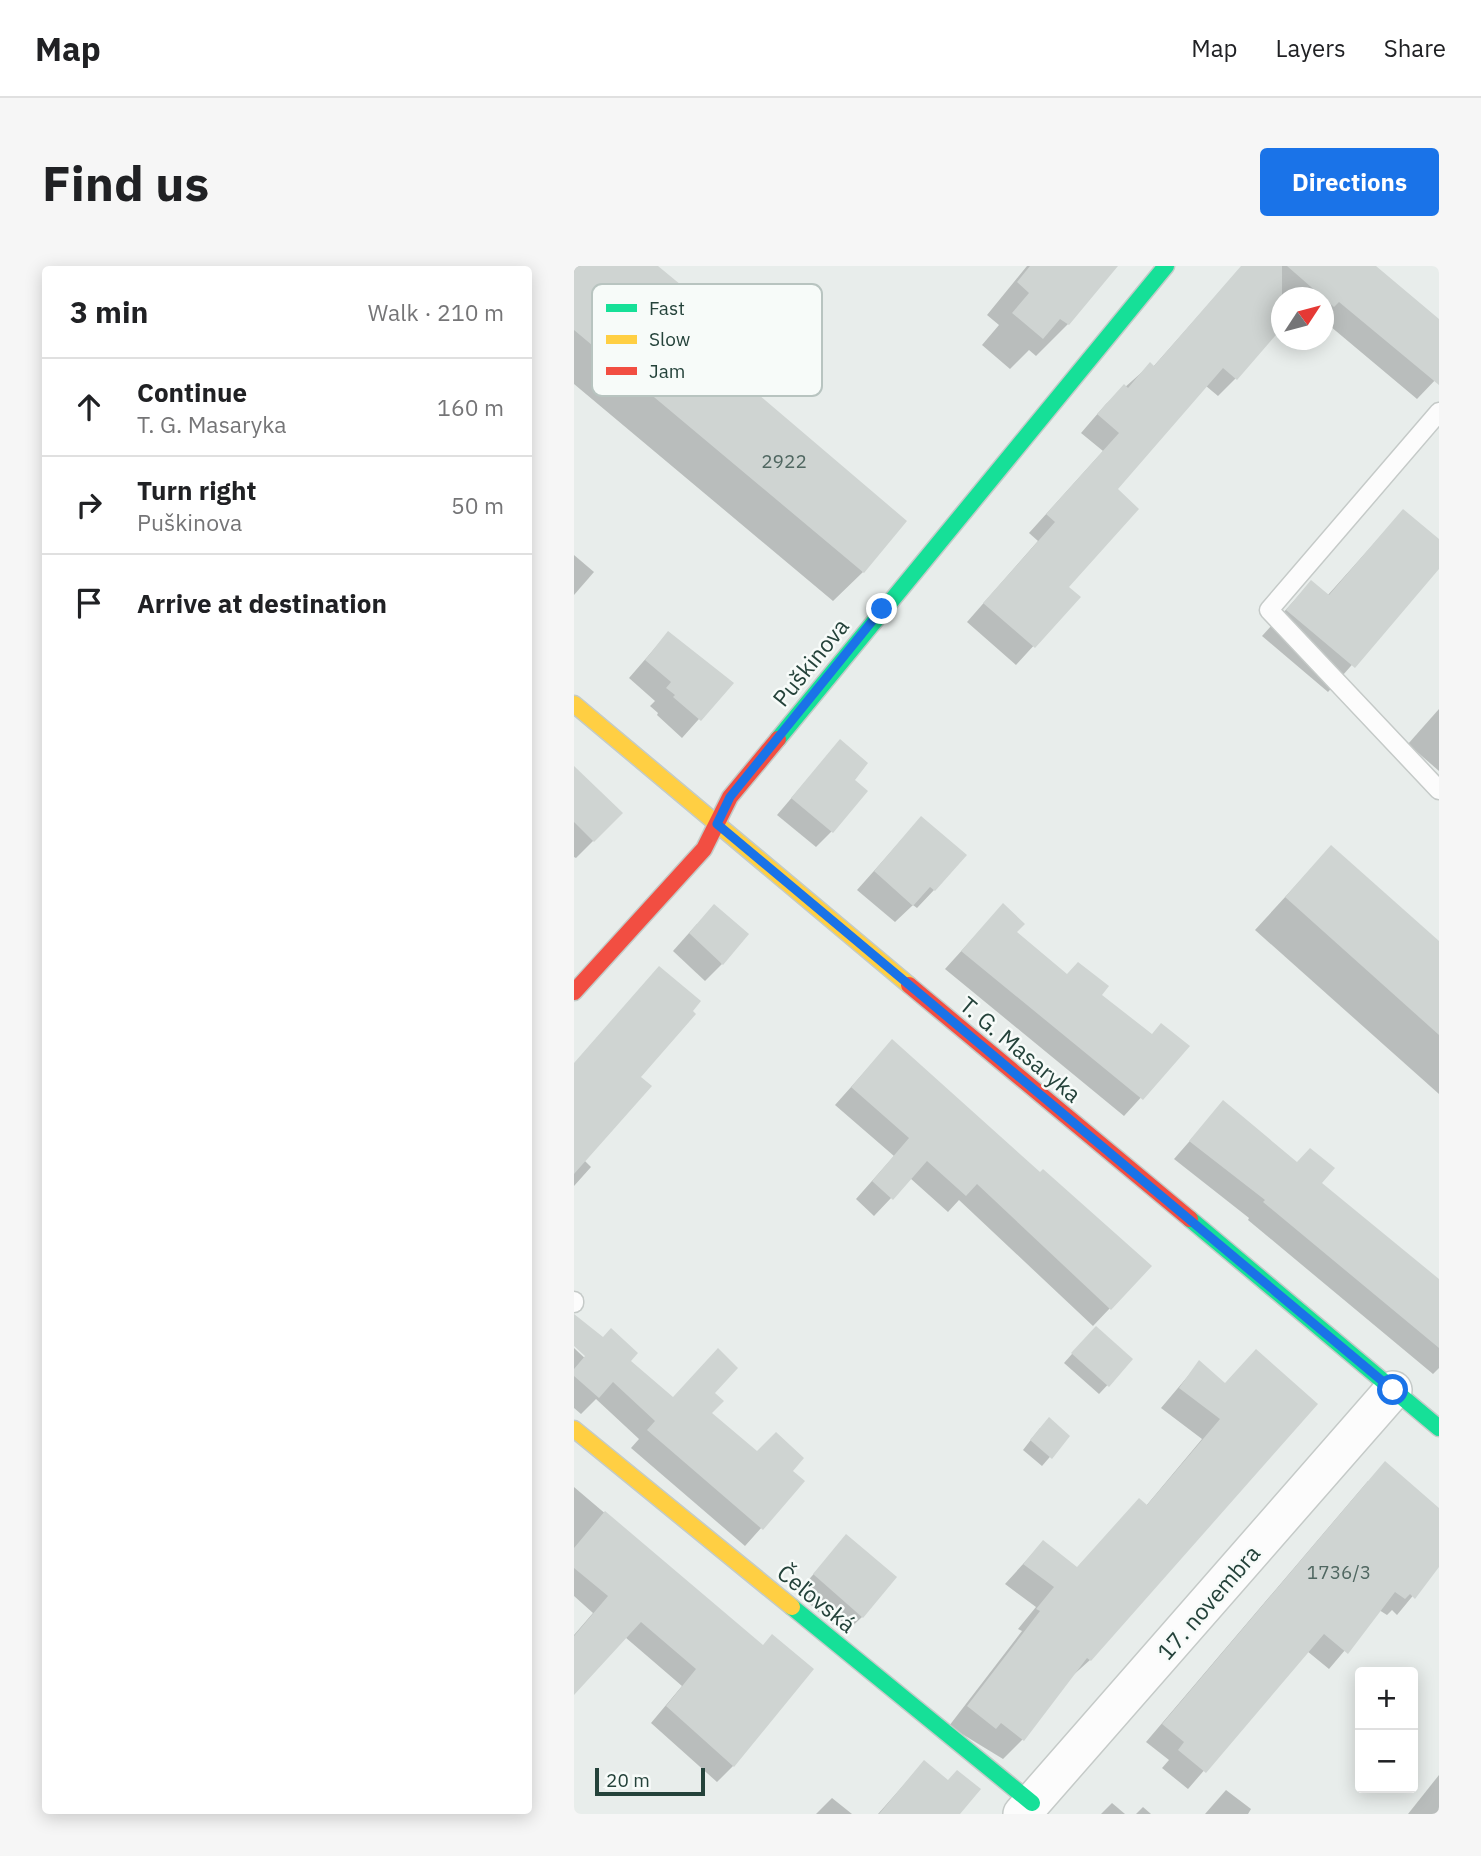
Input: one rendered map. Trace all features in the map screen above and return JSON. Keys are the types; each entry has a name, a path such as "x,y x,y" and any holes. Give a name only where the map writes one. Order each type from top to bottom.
{"street":[{"name":"Puškinova","path":"574,992 704,849 730,797 1167,266"},
{"name":"T. G. Masaryka","path":"574,704 1439,1428"},
{"name":"17. novembra","path":"1027,1808 1393,1390"},
{"name":"Čeľovská","path":"574,1429 1027,1808"}],"lane":[{"path":"1439,412 1269,610 1439,790"}],"building":[{"path":"574,266 658,266 680,284 592,284 592,345 574,330"},
{"path":"1030,266 1118,266 1069,325 1060,319 1043,339 1012,313 1029,293 1017,282"},
{"path":"1241,266 1282,266 1282,287 1271,287 1271,341 1237,380 1223,368 1118,489 1139,509 1069,587 1081,597 1035,648 983,603 1055,522 1046,514 1119,433 1097,414 1124,384 1128,388 1150,362 1154,366"},
{"path":"1287,266 1376,266 1439,319 1439,385 1339,302 1334,307 1334,287 1311,287"},
{"path":"653,396 760,396 907,521 864,573"},
{"path":"1403,509 1439,539 1439,569 1355,668 1286,610 1311,580 1329,595"},
{"path":"668,631 734,683 701,721 673,697 675,695 666,688 671,682 645,660"},
{"path":"840,739 868,763 855,780 868,791 833,833 791,798"},
{"path":"574,766 623,813 594,842 574,822"},
{"path":"921,816 967,855 935,891 930,887 913,906 874,871"},
{"path":"1331,845 1439,941 1439,1035 1285,897"},
{"path":"1003,903 1025,924 1017,932 1067,974 1078,962 1109,986 1102,995 1152,1034 1161,1023 1190,1046 1143,1100 961,951"},
{"path":"714,904 749,934 723,965 689,933"},
{"path":"659,966 701,1001 693,1011 696,1014 641,1077 652,1086 574,1174 574,1063"},
{"path":"892,1039 1040,1172 1043,1169 1152,1266 1111,1310 977,1184 966,1196 927,1161 893,1200 872,1181 909,1138 851,1087"},
{"path":"1223,1100 1297,1162 1310,1148 1335,1168 1322,1183 1439,1279 1439,1348 1263,1202 1265,1200 1189,1141"},
{"path":"574,1314 603,1337 611,1328 638,1353 631,1361 673,1397 718,1348 738,1368 715,1393 724,1401 712,1413 757,1451 776,1432 804,1458 793,1471 805,1481 763,1530 647,1430 655,1421 613,1382 599,1398 574,1376 574,1369 585,1356 574,1346"},
{"path":"1096,1326 1133,1359 1109,1387 1071,1353"},
{"path":"1256,1349 1318,1404 1091,1661 1087,1658 1024,1741 1001,1723 996,1729 967,1706 1040,1611 1036,1609 1054,1587 1023,1564 1043,1540 1077,1567 1139,1498 1147,1505 1220,1419 1179,1388 1199,1360 1225,1383"},
{"path":"1049,1417 1070,1436 1052,1459 1030,1440"},
{"path":"1385,1461 1439,1508 1439,1567 1415,1599 1410,1594 1405,1599 1395,1592 1348,1654 1324,1634 1206,1773 1178,1750 1184,1742 1162,1724"},
{"path":"605,1511 763,1645 772,1634 814,1669 734,1767 666,1706 696,1669 641,1622 574,1695 574,1636 608,1596 574,1568 574,1548"},
{"path":"846,1534 897,1577 863,1618 813,1574"},
{"path":"924,1760 948,1780 957,1770 981,1789 960,1814 879,1814"}],"traffic: fast":[{"path":"778,739 1166,266"},
{"path":"1190,1219 1439,1428"},
{"path":"792,1607 1032,1803"}],"traffic: slow":[{"path":"574,704 909,985"},
{"path":"574,1429 792,1607"}],"traffic: jam":[{"path":"574,992 704,849 730,797 778,739"},
{"path":"909,985 1190,1219"}],"route":[{"path":"882,609 730,797 717,824 1393,1390"}]}
